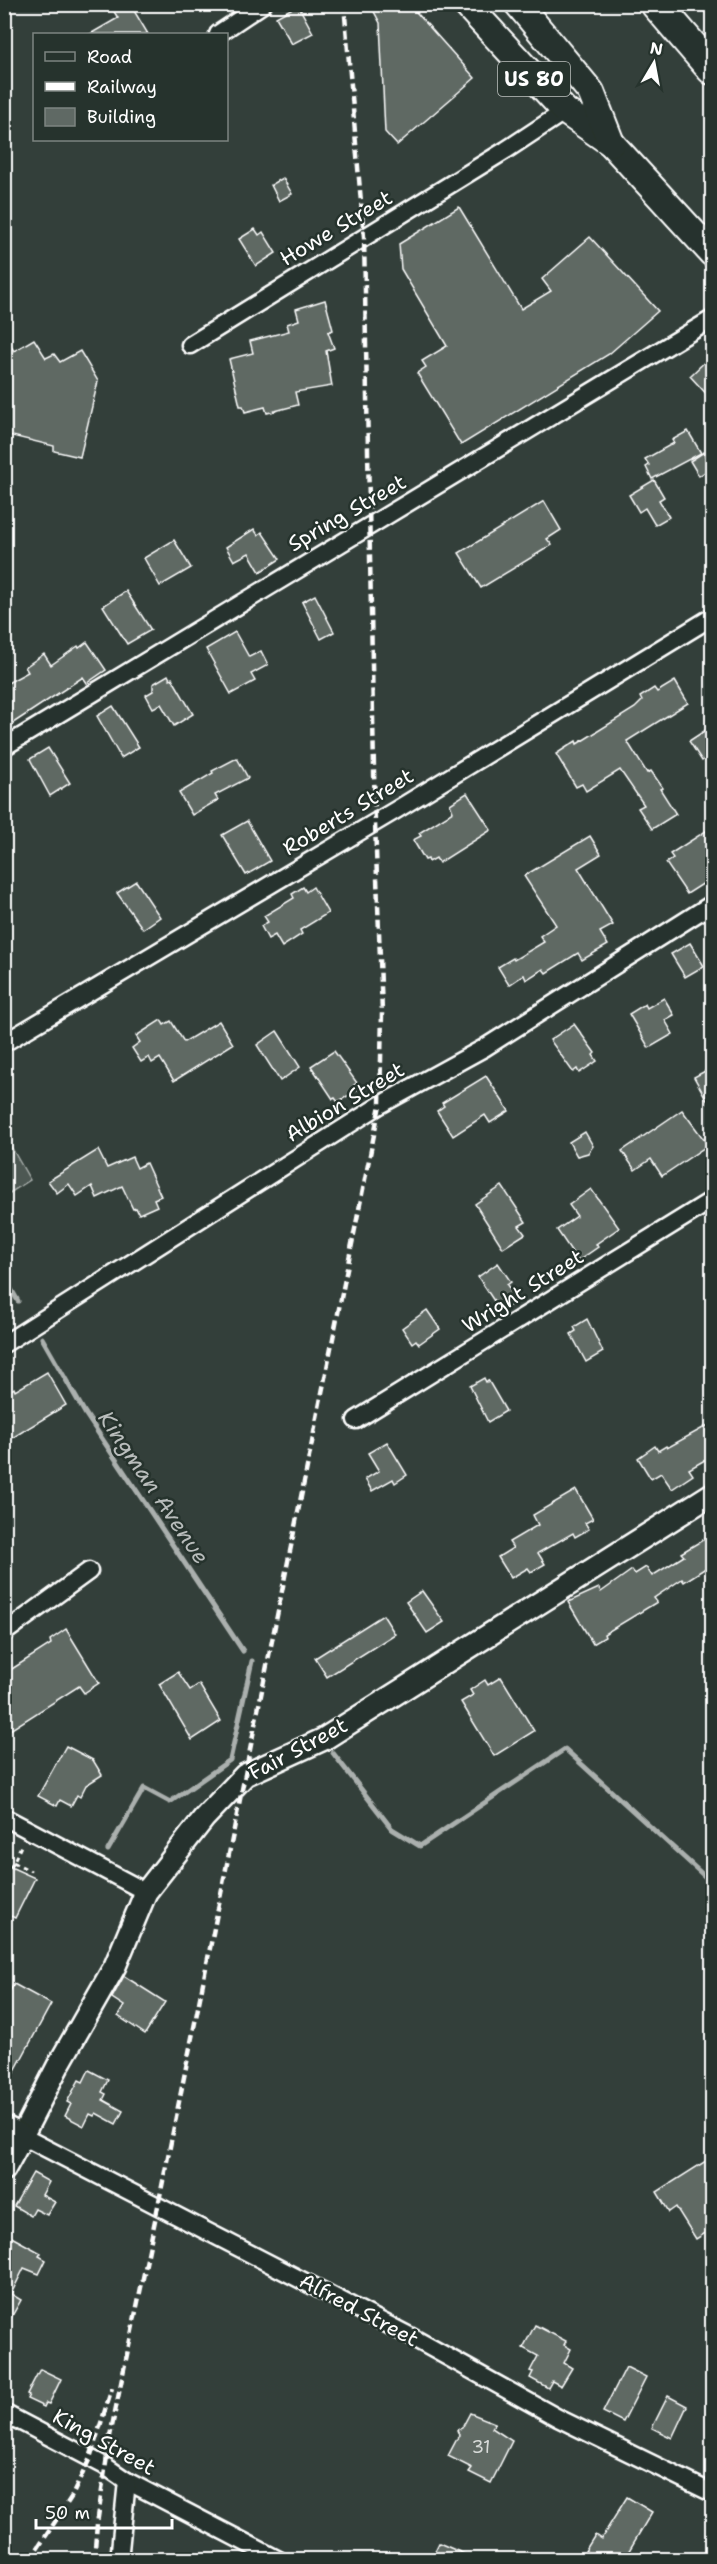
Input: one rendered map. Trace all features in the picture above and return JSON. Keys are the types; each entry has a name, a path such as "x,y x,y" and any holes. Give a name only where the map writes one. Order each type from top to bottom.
{"highway":[{"path":"656,4 712,69"}],"main road":[{"name":"US 80","path":"466,4 565,111 611,143 712,253"},
{"name":"US 80","path":"518,4 591,92 611,143"},
{"name":"Fair Street","path":"4,2169 13,2132"}],"street":[{"path":"220,33 263,4"},
{"name":"Howe Street","path":"190,345 506,150 565,111"},
{"name":"Spring Street","path":"4,747 358,530 435,488 712,319"},
{"name":"Roberts Street","path":"4,1043 389,814 712,617"},
{"name":"Albion Street","path":"4,1344 380,1105 484,1048 712,904"},
{"name":"Wright Street","path":"356,1420 712,1200"},
{"name":"Fair Street","path":"13,2132 59,2064 115,1965 146,1892 204,1818 245,1776 324,1739 712,1494"},
{"path":"4,1633 89,1571"},
{"path":"4,1817 146,1892"},
{"name":"Alfred Street","path":"13,2132 408,2335 558,2418 712,2493"},
{"name":"King Street","path":"4,2413 105,2466 127,2481 279,2559"},
{"path":"119,2559 127,2481"}],"path":[{"path":"11,1867 29,1830"},
{"path":"13,1863 31,1871"}],"shaded area":[{"path":"5,1136 30,1180 4,1196"}],"building":[{"path":"121,4 130,4 147,33 92,33 118,18 113,10"},
{"path":"370,4 409,4 475,78 397,145 385,132 380,23"},
{"path":"298,5 313,33 292,44 276,17"},
{"path":"283,178 292,194 279,201 271,185"},
{"path":"459,207 521,309 551,291 542,279 590,237 658,311 609,354 461,445 417,373 426,367 422,361 447,346 401,269 399,244"},
{"path":"255,229 259,235 263,232 276,253 256,266 239,239"},
{"path":"325,300 333,330 328,332 334,348 326,351 332,386 295,392 298,405 267,413 265,407 245,412 243,406 240,406 229,359 253,353 250,341 289,331 287,324 299,320 296,309"},
{"path":"4,336 14,351 34,339 46,358 54,354 60,362 80,351 98,381 80,457 54,451 54,446 4,434"},
{"path":"712,355 712,400 690,376"},
{"path":"688,431 701,453 652,479 645,459 674,443 672,440"},
{"path":"704,452 712,467 699,476 690,461"},
{"path":"654,480 664,497 659,500 669,517 655,525 645,508 639,512 629,495"},
{"path":"544,501 561,530 547,539 552,545 481,588 459,553"},
{"path":"254,529 258,535 262,532 280,559 260,572 249,553 234,561 226,547"},
{"path":"174,540 191,568 160,586 144,558"},
{"path":"126,591 151,630 127,644 103,606"},
{"path":"315,595 334,632 321,639 302,602"},
{"path":"235,632 249,657 261,651 268,665 251,674 255,681 231,694 206,649"},
{"path":"87,642 106,670 87,683 83,677 4,729 4,685 28,672 25,667 44,654 51,665"},
{"path":"168,675 193,714 174,726 161,704 153,708 146,695 153,691 153,684"},
{"path":"675,681 688,703 627,741 647,773 651,771 663,788 660,789 676,814 652,829 638,808 644,805 620,770 586,791 582,784 576,787 556,754 576,741 577,744 635,708 642,701 640,697 654,688 657,692"},
{"path":"113,706 139,747 121,758 97,716"},
{"path":"712,726 712,754 702,761 689,741"},
{"path":"48,748 70,783 50,796 30,759"},
{"path":"237,758 248,778 215,795 218,800 192,815 179,793"},
{"path":"467,793 491,830 439,863 436,858 429,862 428,859 425,860 413,840 421,836 419,833 453,812 450,804"},
{"path":"247,821 270,861 246,875 222,835"},
{"path":"712,827 712,878 687,894 666,863 673,858 670,854"},
{"path":"590,836 601,854 578,868 613,925 600,932 608,945 582,960 578,953 546,973 543,969 526,980 524,975 509,985 498,967 544,942 540,936 556,925 524,876"},
{"path":"136,881 160,917 143,929 117,893"},
{"path":"303,887 306,892 313,887 328,913 300,930 302,934 282,947 275,935 268,939 261,926 268,922 264,916 294,898 292,894"},
{"path":"690,943 704,966 685,977 671,954"},
{"path":"664,998 674,1015 665,1020 673,1034 649,1048 629,1014 645,1004 647,1008"},
{"path":"161,1020 164,1025 171,1021 184,1042 219,1021 233,1044 174,1081 160,1058 152,1063 149,1057 141,1062 132,1048 140,1042 136,1036"},
{"path":"574,1024 595,1053 593,1055 597,1061 579,1073 577,1069 573,1072 550,1040"},
{"path":"277,1031 300,1067 280,1081 257,1045"},
{"path":"334,1051 357,1083 354,1085 357,1090 338,1102 335,1098 333,1099 311,1066"},
{"path":"707,1070 712,1079 712,1109 694,1077"},
{"path":"486,1076 509,1111 490,1123 485,1115 453,1136 437,1111 444,1106 442,1103"},
{"path":"682,1110 708,1145 662,1176 651,1159 635,1170 622,1151"},
{"path":"585,1132 593,1146 588,1153 577,1156 569,1142"},
{"path":"98,1150 107,1168 132,1157 137,1168 146,1163 161,1196 154,1199 157,1206 139,1214 136,1208 133,1209 122,1186 97,1198 92,1186 77,1196 69,1184 57,1193 48,1181"},
{"path":"502,1186 526,1222 519,1226 525,1234 503,1248 475,1204"},
{"path":"591,1189 619,1228 596,1244 598,1247 578,1261 557,1230 577,1216 569,1205"},
{"path":"498,1263 511,1282 507,1285 517,1301 503,1310 500,1306 498,1307 478,1277"},
{"path":"427,1310 440,1329 419,1344 416,1340 412,1343 402,1328"},
{"path":"587,1319 603,1352 586,1362 571,1334 576,1331 574,1327"},
{"path":"47,1372 66,1405 4,1443 4,1394 14,1388 15,1391"},
{"path":"484,1378 486,1382 488,1380 506,1411 488,1422 470,1386"},
{"path":"712,1423 712,1456 689,1469 693,1475 672,1489 661,1473 651,1479 638,1458 655,1446 658,1451 666,1446 667,1448"},
{"path":"387,1442 407,1475 395,1483 393,1479 372,1491 365,1479 379,1471 368,1453"},
{"path":"576,1490 593,1519 585,1523 589,1529 575,1537 573,1533 538,1553 545,1564 531,1572 528,1568 511,1578 498,1557 513,1548 509,1542 538,1525 533,1515"},
{"path":"706,1538 712,1549 712,1564 684,1582 682,1579 654,1598 657,1602 604,1634 605,1637 593,1644 568,1602 599,1588 601,1592 632,1570 635,1574 646,1567 652,1576 684,1556 681,1553"},
{"path":"422,1591 444,1622 427,1633 406,1602"},
{"path":"383,1615 395,1634 327,1677 315,1658"},
{"path":"66,1629 99,1683 84,1693 79,1686 4,1734 4,1674 51,1644 50,1640"},
{"path":"178,1672 190,1690 199,1684 221,1721 192,1740 159,1684"},
{"path":"501,1677 534,1731 494,1756 461,1702 473,1695 470,1690 485,1680 488,1685"},
{"path":"66,1746 93,1760 102,1775 86,1785 80,1797 77,1795 71,1806 60,1800 57,1806 38,1796"},
{"path":"4,1864 35,1878 15,1918 4,1913"},
{"path":"124,1976 165,2002 145,2034 118,2016 124,2006 112,1998"},
{"path":"14,1984 51,2004 4,2091 4,2001"},
{"path":"89,2070 108,2080 102,2092 106,2094 103,2100 123,2111 116,2124 96,2113 94,2116 90,2114 84,2126 65,2116 71,2104 67,2102 79,2080 83,2082"},
{"path":"712,2157 712,2229 696,2239 676,2207 669,2212 657,2192"},
{"path":"33,2173 49,2182 42,2195 55,2202 47,2215 35,2209 31,2216 14,2206"},
{"path":"4,2233 41,2253 39,2256 46,2260 39,2274 24,2268 11,2294 21,2300 4,2330"},
{"path":"535,2325 566,2341 564,2345 571,2349 564,2363 572,2368 561,2386 552,2381 548,2388 530,2378 533,2372 530,2371 538,2356 523,2348"},
{"path":"626,2367 646,2377 623,2422 603,2412"},
{"path":"40,2369 61,2379 49,2404 46,2403 44,2407 27,2399 29,2395 27,2394"},
{"path":"668,2396 687,2406 672,2438 652,2428"},
{"path":"470,2413 495,2423 492,2428 512,2441 491,2483 469,2472 472,2468 448,2456 459,2435 457,2430 462,2428"},
{"path":"627,2497 652,2512 624,2559 599,2559 585,2551 595,2535 601,2539"},
{"path":"439,2543 476,2559 431,2559"}],"waterway":[{"name":"Kingman Avenue","path":"4,1277 18,1301"},
{"name":"Kingman Avenue","path":"42,1338 85,1413 243,1651"},
{"path":"108,1850 144,1788 170,1802 230,1760 252,1661"},
{"name":"Kingman Avenue","path":"333,1753 392,1829 420,1846 565,1749 712,1883"}],"railway":[{"path":"94,2560 110,2436 380,1105 382,1013 375,823 364,237 344,4"},
{"path":"30,2560 72,2496 90,2458 112,2388"}]}
